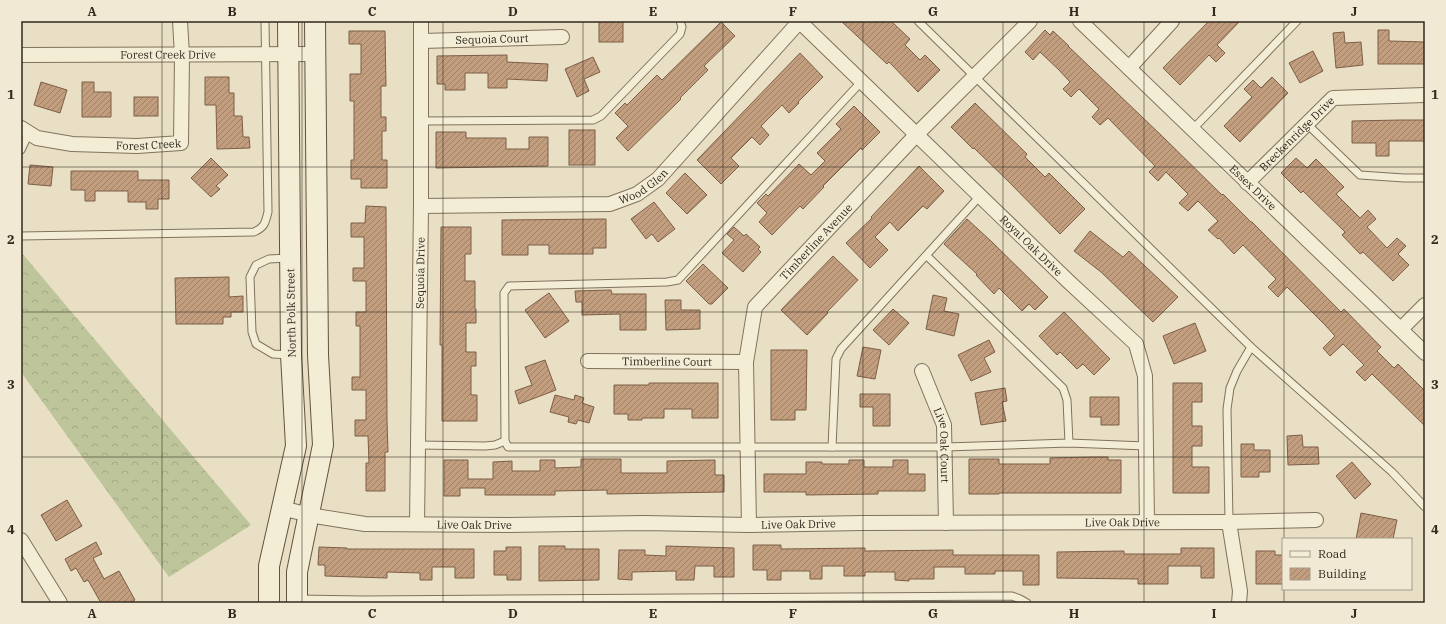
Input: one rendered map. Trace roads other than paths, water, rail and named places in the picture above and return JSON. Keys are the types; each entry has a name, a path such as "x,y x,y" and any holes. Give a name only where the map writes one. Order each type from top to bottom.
{"main road":[{"name":"North Polk Street","path":"269,603 269,566 296,446 291,355 288,21"},
{"path":"298,601 297,572 323,445 318,355 315,21"},
{"path":"291,355 318,355"}],"street":[{"name":"Forest Creek","path":"25,130 36,138 72,144 137,146 181,143 182,55 180,21"},
{"name":"Sequoia Drive","path":"417,524 421,206 421,21"},
{"name":"Royal Oak Drive","path":"799,21 1068,281 1136,344 1145,376 1147,522"},
{"name":"Wood Glen","path":"421,206 610,204 637,194 658,179 799,21"},
{"name":"Timberline Avenue","path":"749,525 746,362 755,307 916,135 1030,21"},
{"name":"Essex Drive","path":"1080,21 1425,353"},
{"path":"1129,68 1172,21"},
{"name":"Sequoia Court","path":"422,42 562,36"},
{"name":"Forest Creek Drive","path":"21,55 316,54"},
{"name":"Breckenridge Drive","path":"1247,183 1333,98 1425,95"},
{"path":"1401,329 1425,305"},
{"name":"Timberline Court","path":"588,361 746,362"},
{"name":"Live Oak Court","path":"922,371 944,424 946,523"},
{"name":"Live Oak Drive","path":"282,508 309,515 365,524 644,523 749,525 863,523 1229,522 1316,520"},
{"path":"1229,522 1240,590 1239,603"},
{"path":"21,540 57,602"}],"lane":[{"path":"21,236 254,232 261,229 268,212 265,21"},
{"path":"421,121 593,120 601,116 680,34 682,27 680,21"},
{"path":"918,21 1251,347 1392,472 1425,507"},
{"path":"1192,130 1297,21"},
{"path":"862,82 678,280 667,282 509,286 504,293 505,441 508,447 945,447 1069,443 1146,446"},
{"path":"1306,124 1360,175 1425,178"},
{"path":"21,150 25,130"},
{"path":"832,447 836,359 841,350 980,196"},
{"path":"927,256 1063,388 1067,400 1069,443"},
{"path":"290,258 269,260 256,265 250,277 252,332 256,344 273,354 291,355"},
{"path":"1229,522 1227,409 1230,388 1237,371 1251,347"},
{"path":"418,445 485,446 505,441"},
{"path":"298,601 1012,596 1027,603"}]}
